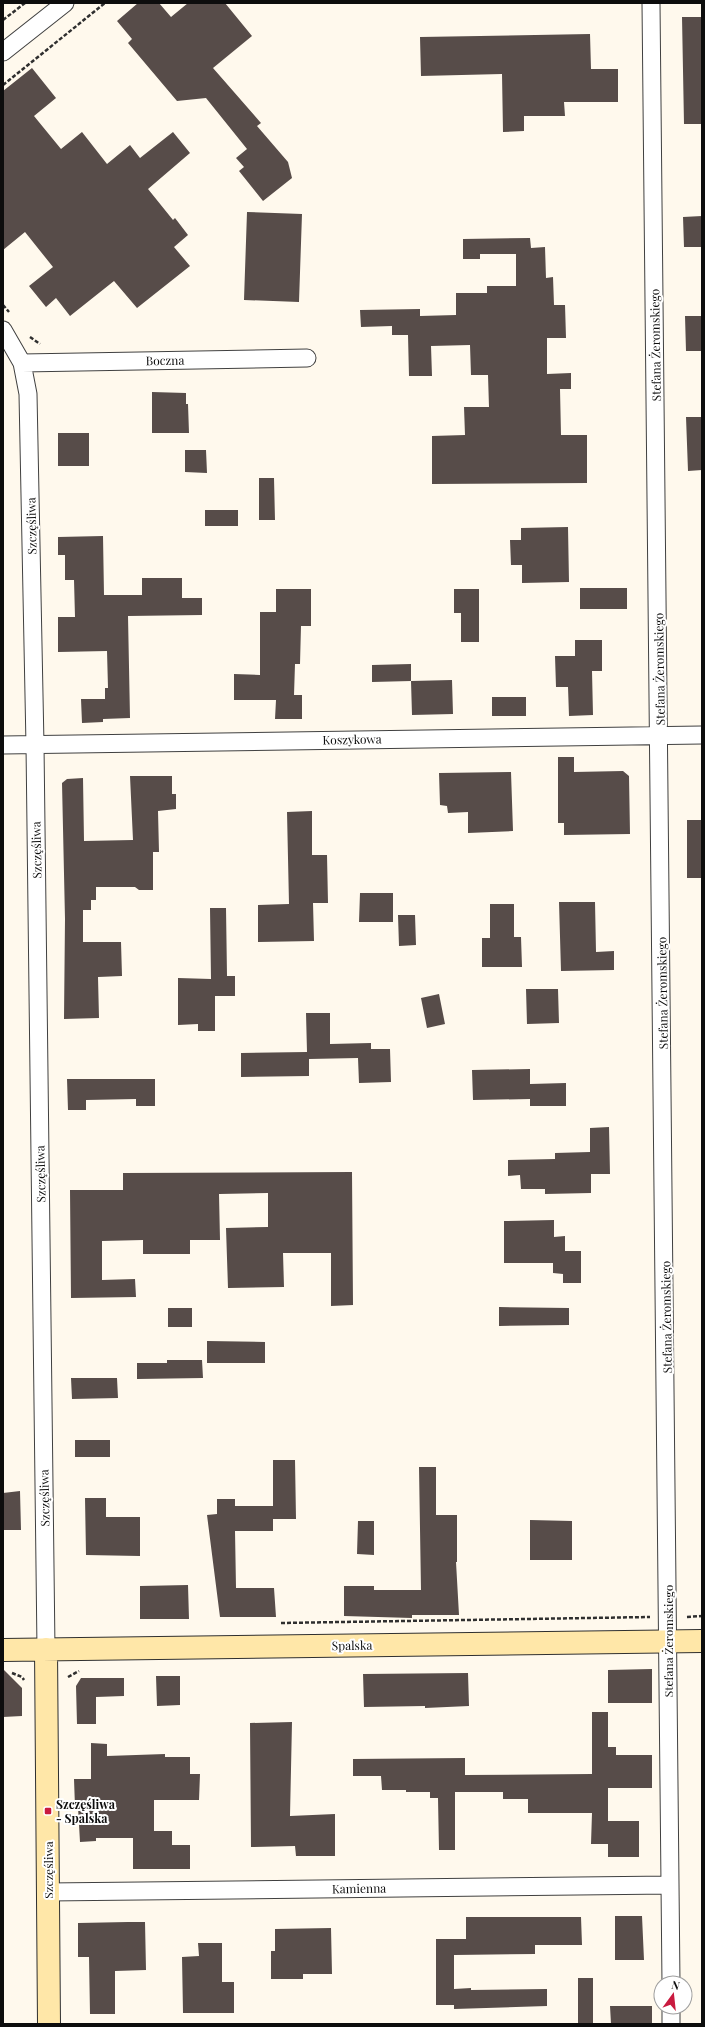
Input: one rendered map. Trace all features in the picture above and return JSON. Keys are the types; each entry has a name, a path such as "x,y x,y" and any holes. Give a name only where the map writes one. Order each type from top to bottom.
{"street":[{"path":"3,52 65,3"},
{"name":"Stefana Żeromskiego","path":"651,3 669,1617 671,1975"},
{"name":"Szczęśliwa","path":"8,324 22,363 28,394 35,745 49,2024"},
{"name":"Boczna","path":"22,363 307,358"},
{"name":"Koszykowa","path":"3,745 702,735"},
{"name":"Spalska","path":"3,1650 702,1641"},
{"name":"Kamienna","path":"48,1892 670,1884"}],"path":[{"path":"3,20 24,3"},
{"path":"3,85 105,3"},
{"path":"3,305 8,324"},
{"path":"26,335 40,343 41,362"},
{"path":"280,1623 702,1616"},
{"path":"8,1673 13,1673 22,1677 26,1686"}],"building":[{"path":"138,3 159,3 171,17 188,3 225,3 252,36 213,68 261,123 257,126 288,162 292,178 263,201 239,171 244,167 236,158 247,149 206,98 177,101 128,43 132,39 117,21"},
{"path":"682,17 702,17 702,124 684,124"},
{"path":"590,34 591,69 618,69 618,102 564,102 565,116 524,116 524,131 503,132 502,74 421,76 420,37"},
{"path":"32,68 56,98 34,116 61,149 82,132 107,164 130,145 140,158 173,132 190,153 148,189 173,220 175,218 188,235 174,247 190,266 137,308 114,281 70,316 56,298 46,307 29,286 53,267 25,232 3,250 3,91"},
{"path":"247,212 302,214 299,302 244,300"},
{"path":"702,216 702,247 684,247 683,217"},
{"path":"530,238 531,248 545,247 546,278 553,277 554,305 565,305 566,338 547,338 547,374 571,373 571,389 560,389 561,435 587,435 587,483 432,484 432,436 465,435 464,407 489,407 488,375 471,375 470,345 431,346 432,376 409,376 408,335 392,335 392,326 361,327 360,310 420,309 420,316 456,315 456,293 487,293 487,286 516,286 516,254 480,254 480,259 463,259 463,239"},
{"path":"685,316 702,316 702,351 686,351"},
{"path":"152,392 186,393 189,433 152,433"},
{"path":"686,417 702,417 702,470 688,471"},
{"path":"58,433 89,433 89,466 58,466"},
{"path":"185,450 206,450 207,473 185,472"},
{"path":"259,478 274,478 275,520 259,520"},
{"path":"205,510 238,510 238,526 205,526"},
{"path":"568,527 569,582 522,583 522,565 511,565 510,540 521,540 521,528"},
{"path":"103,536 104,595 142,595 142,578 182,578 182,598 202,598 202,615 128,616 130,718 103,719 103,722 82,723 81,699 105,699 105,688 108,688 107,651 58,652 58,617 75,617 74,580 65,580 65,555 58,555 58,537"},
{"path":"580,588 627,588 627,609 580,609"},
{"path":"276,589 311,589 311,626 301,626 300,664 295,664 294,695 302,695 302,719 275,719 276,700 234,700 234,674 260,675 260,612 276,612"},
{"path":"454,589 479,589 479,642 461,642 461,613 454,613"},
{"path":"575,640 602,640 602,671 592,671 593,715 569,716 568,687 556,687 555,656 575,656"},
{"path":"411,664 411,681 372,682 372,665"},
{"path":"452,680 453,714 412,715 411,681"},
{"path":"492,697 526,697 526,716 492,716"},
{"path":"558,757 574,757 574,772 623,771 629,776 630,834 564,835 564,823 558,823"},
{"path":"511,772 513,831 468,833 468,812 448,813 447,806 440,805 439,773"},
{"path":"130,776 172,776 172,794 176,794 176,809 158,811 159,852 153,852 153,890 139,890 135,887 96,887 96,900 91,900 91,910 83,910 83,942 121,942 122,976 98,977 99,1018 64,1019 65,919 62,783 67,779 83,778 84,841 133,840"},
{"path":"312,811 312,855 327,855 328,903 313,903 314,941 258,942 258,905 289,904 287,812"},
{"path":"687,820 702,820 702,878 687,878"},
{"path":"360,893 393,893 393,922 359,922"},
{"path":"559,902 595,902 596,952 614,951 614,970 561,971"},
{"path":"490,904 514,904 514,937 521,937 522,967 482,967 482,938 490,938"},
{"path":"210,908 226,908 227,976 235,976 235,996 215,996 215,1031 198,1031 198,1024 178,1025 178,978 211,979"},
{"path":"398,915 415,915 416,945 399,946"},
{"path":"526,989 558,989 559,1023 527,1024"},
{"path":"439,994 445,1024 427,1028 421,998"},
{"path":"306,1013 330,1013 330,1044 371,1043 371,1049 390,1049 391,1082 359,1083 358,1058 309,1059 309,1076 241,1077 241,1053 307,1052"},
{"path":"530,1069 530,1084 566,1083 566,1106 530,1106 530,1099 473,1100 472,1070"},
{"path":"67,1079 155,1079 155,1106 136,1106 136,1099 86,1100 86,1110 68,1110"},
{"path":"609,1127 610,1174 591,1174 591,1193 545,1194 545,1189 521,1189 520,1175 508,1176 508,1160 555,1159 555,1153 590,1152 590,1128"},
{"path":"352,1172 353,1305 331,1306 331,1253 283,1253 284,1287 228,1288 226,1228 268,1227 268,1193 219,1194 220,1240 190,1240 190,1254 143,1254 143,1240 102,1241 102,1280 135,1279 136,1297 71,1298 70,1190 123,1190 123,1173"},
{"path":"554,1220 554,1237 565,1236 565,1251 581,1251 581,1283 563,1283 563,1274 553,1273 553,1263 504,1263 504,1221"},
{"path":"499,1307 569,1308 569,1325 499,1326"},
{"path":"168,1308 192,1308 192,1327 168,1327"},
{"path":"207,1341 265,1342 265,1363 207,1363"},
{"path":"167,1360 202,1360 203,1378 137,1379 137,1363 167,1363"},
{"path":"71,1378 117,1378 118,1398 72,1399"},
{"path":"75,1440 110,1440 110,1457 75,1457"},
{"path":"273,1460 295,1460 296,1519 273,1519 273,1531 235,1531 236,1588 274,1588 276,1617 220,1617 207,1515 217,1514 217,1499 235,1499 235,1506 273,1506"},
{"path":"419,1467 436,1467 436,1515 457,1515 456,1562 459,1615 412,1615 412,1618 344,1616 344,1586 374,1586 374,1590 421,1590"},
{"path":"20,1491 21,1530 3,1530 3,1493"},
{"path":"85,1498 106,1498 106,1517 140,1517 140,1556 86,1555"},
{"path":"530,1520 572,1521 572,1560 530,1560"},
{"path":"358,1521 374,1521 374,1555 357,1554"},
{"path":"188,1585 189,1619 140,1619 140,1586"},
{"path":"3,1669 22,1688 22,1716 3,1717"},
{"path":"652,1669 652,1703 608,1703 608,1670"},
{"path":"468,1673 469,1706 425,1708 425,1706 364,1707 363,1674"},
{"path":"156,1676 180,1676 180,1705 157,1706"},
{"path":"81,1678 124,1678 124,1696 96,1697 96,1724 77,1724 76,1686"},
{"path":"592,1712 608,1712 608,1747 616,1747 616,1755 652,1755 652,1788 608,1788 608,1821 639,1821 639,1857 608,1857 608,1844 591,1844 592,1813 528,1813 528,1799 503,1799 503,1792 455,1792 455,1850 439,1850 438,1798 430,1798 430,1792 382,1790 381,1776 353,1776 353,1759 465,1758 465,1775 592,1774"},
{"path":"292,1722 290,1816 335,1814 335,1856 296,1856 295,1846 251,1847 250,1723"},
{"path":"91,1743 107,1744 107,1756 165,1754 165,1757 190,1757 190,1774 200,1774 199,1800 154,1800 154,1831 172,1831 172,1845 190,1845 190,1869 133,1869 133,1838 96,1838 96,1841 80,1842 78,1807 75,1807 74,1779 91,1779"},
{"path":"615,1916 642,1916 644,1960 615,1960"},
{"path":"466,1917 581,1917 582,1945 535,1945 535,1954 454,1955 454,1989 547,1989 547,2006 454,2009 454,2005 436,2005 436,1939 466,1939"},
{"path":"145,1922 146,1970 115,1971 115,2014 90,2014 89,1957 78,1957 78,1923"},
{"path":"331,1928 332,1974 303,1974 303,1979 271,1979 271,1951 275,1951 275,1929"},
{"path":"198,1943 222,1943 222,1982 234,1982 234,2013 183,2013 182,1957 199,1956"},
{"path":"578,1978 593,1978 593,2024 578,2024"},
{"path":"610,2006 652,2006 652,2024 611,2024"}],"place":[{"name":"Szczęśliwa - Spalska","path":"48,1811"}]}
